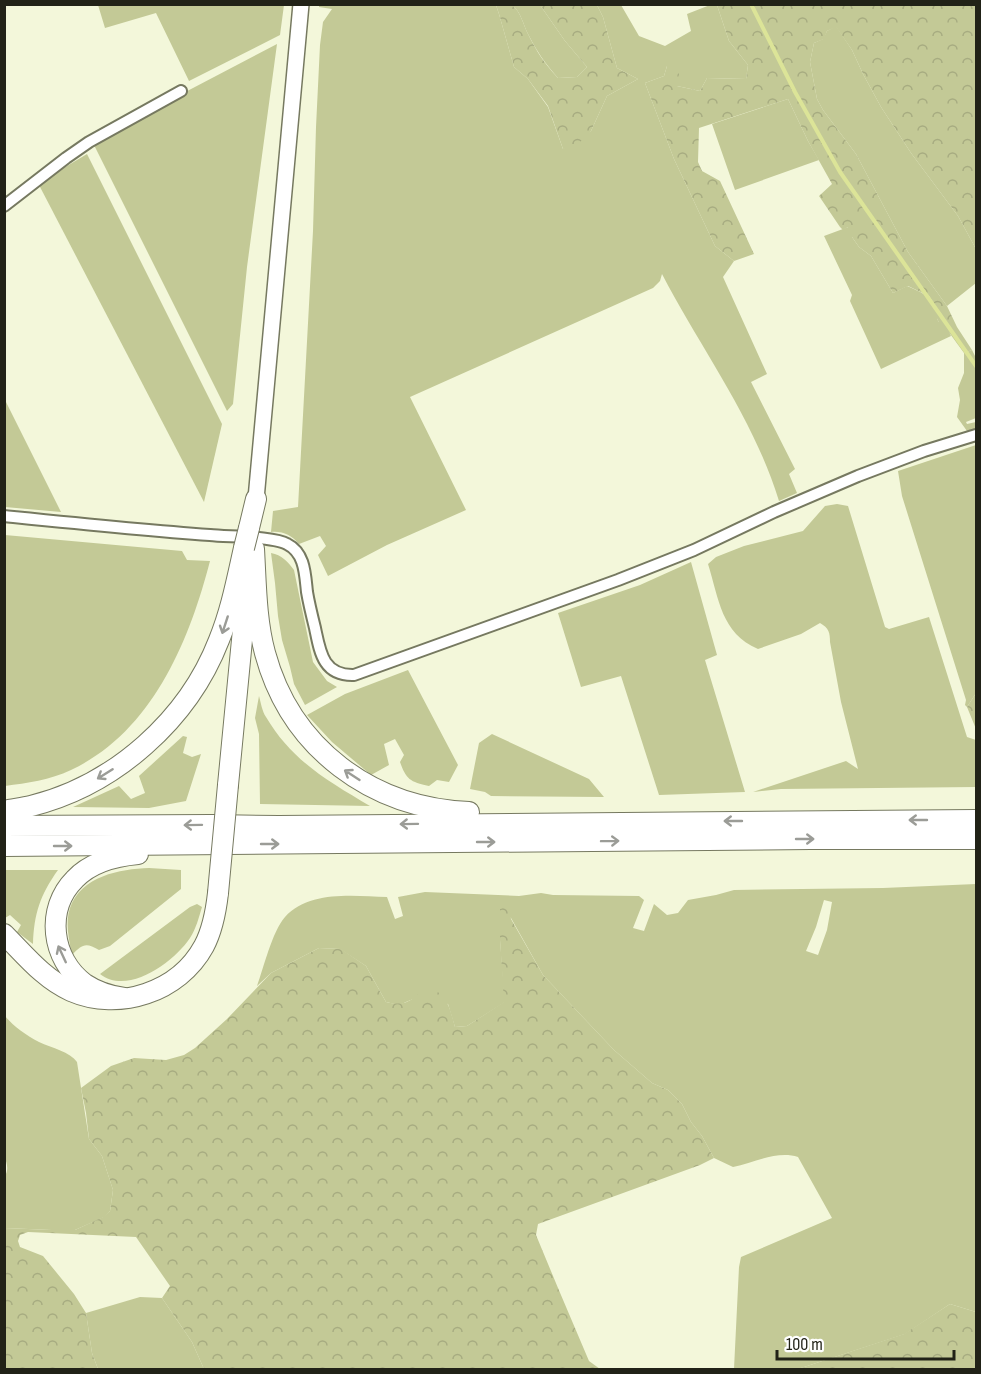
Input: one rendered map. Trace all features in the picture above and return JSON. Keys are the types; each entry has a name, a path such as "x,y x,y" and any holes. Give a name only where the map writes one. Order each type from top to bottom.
{"highway":[{"path":"4,934 38,968 59,985 84,996 104,999 124,998 161,988 172,981 198,955 208,936 216,909 251,528 256,499"},
{"path":"4,811 54,799 96,779 132,756 172,718 203,674 220,640 250,549"},
{"path":"250,549 262,640 269,667 294,719 327,757 369,786 404,801 456,812 522,812 551,822"},
{"path":"4,826 976,820"},
{"path":"4,846 976,839"},
{"path":"124,998 104,994 86,984 65,962 55,933 57,912 64,894 83,872 105,861 143,853 181,853 212,844"}],"main road":[{"path":"256,499 301,4"}],"street":[{"path":"4,206 89,142 181,91"},
{"path":"4,516 273,540 288,544 298,553 303,566 322,656 332,669 342,674 354,675 629,576 694,550 858,476 924,451 976,435"}],"green space":[{"path":"98,4 284,5 280,35 189,81 156,13 105,28"},
{"path":"319,5 496,5 514,67 528,79 548,107 563,149 591,131 607,96 638,79 617,68 603,17 597,5 621,5 639,36 665,46 691,31 687,14 710,5 717,5 729,41 748,65 746,79 707,78 700,91 677,86 667,66 664,76 645,83 674,159 715,246 734,261 723,277 767,374 751,382 795,469 789,474 797,493 779,501 756,441 662,274 660,281 653,288 410,397 466,510 387,545 328,576 318,555 326,546 320,536 299,544 287,534 271,532 273,511 298,507 313,231 320,45 323,22 332,9 319,7"},
{"path":"496,5 512,5 515,8 538,52 558,78 577,77 587,67 565,41 540,5 597,5 603,17 617,68 638,79 607,96 591,131 574,148 563,149 548,106 528,79 514,67"},
{"path":"512,5 540,5 565,41 587,67 577,77 558,78 538,52 520,15"},
{"path":"717,5 976,5 976,249 958,216 911,153 881,107 852,50 836,27 827,31 824,39 814,43 810,62 817,99 823,110 856,154 908,252 947,306 972,350 964,353 948,331 944,321 939,322 937,319 942,315 929,296 908,286 893,293 871,256 859,247 852,237 852,227 843,230 840,227 819,196 832,184 788,99 699,128 698,162 702,171 720,181 754,254 734,261 715,246 674,159 645,83 664,76 667,66 673,66 679,74 677,86 700,91 707,78 746,79 748,65 729,41"},
{"path":"836,26 852,50 881,107 911,153 958,216 976,249 976,283 947,306 908,252 856,154 817,99 810,62 814,43 823,39 827,31"},
{"path":"277,44 247,267 233,404 227,411 94,145 151,110"},
{"path":"788,99 819,160 735,190 712,124"},
{"path":"87,154 222,424 204,502 39,185"},
{"path":"851,226 852,237 859,247 871,256 893,293 907,286 929,298 943,318 937,319 939,322 944,320 951,336 881,369 850,301 852,295 824,236"},
{"path":"972,350 976,358 976,418 966,422 967,424 976,422 976,429 967,431 957,417 960,400 958,388 964,373 964,353"},
{"path":"5,400 61,512 5,507"},
{"path":"976,445 976,693 967,707 902,496 898,471"},
{"path":"837,504 848,506 885,627 889,629 929,617 967,737 976,740 976,787 781,789 753,792 846,761 858,769 841,702 827,629 820,623 801,634 758,649 736,634 723,614 708,564 716,557 744,546 803,531 825,506"},
{"path":"5,535 182,551 187,560 210,561 191,622 178,653 163,682 145,709 124,733 99,753 71,770 47,779 5,786"},
{"path":"271,553 284,559 294,570 313,662 327,681 337,687 305,705 294,684 282,640"},
{"path":"691,562 717,655 705,660 745,792 659,795 621,676 581,687 558,613 640,585"},
{"path":"408,670 458,765 449,782 437,780 429,786 410,779 400,762 404,755 395,739 384,744 389,765 371,775 332,742 307,715 345,694"},
{"path":"976,693 976,729 967,707"},
{"path":"259,696 266,717 287,746 299,758 325,778 370,806 260,804 259,734 255,718"},
{"path":"492,734 589,779 604,797 491,796 485,792 470,789 479,743"},
{"path":"183,736 187,737 183,753 192,757 201,754 186,801 149,808 73,807 119,786 131,799 145,793 139,776"},
{"path":"149,868 181,870 181,889 110,946 99,950 84,945 72,955 68,919 75,897 83,888 103,876 126,870"},
{"path":"5,870 58,870 39,905 33,944 17,932 21,925 10,915 5,918"},
{"path":"976,884 976,1312 950,1304 905,1334 798,1369 734,1369 741,1257 832,1218 798,1157 774,1156 733,1167 714,1158 682,1104 668,1090 652,1083 614,1050 543,975 511,918 500,909 505,1002 467,1026 455,1027 448,1004 413,999 399,1005 386,1002 366,966 340,949 319,948 271,973 257,986 280,923 295,908 319,899 347,896 387,897 395,919 403,916 398,897 425,892 519,896 541,893 639,896 644,900 633,928 644,931 654,904 667,915 678,913 688,900 734,890","holes":["824,900 832,902 827,930 818,955 806,951"]},
{"path":"197,904 202,907 192,934 183,947 162,966 137,979 124,981 111,980 100,974 190,907"},
{"path":"509,906 511,919 543,975 614,1050 652,1083 668,1090 682,1104 714,1158 538,1224 536,1235 589,1361 600,1369 204,1369 192,1342 162,1298 170,1286 136,1237 28,1232 20,1235 18,1241 20,1247 43,1256 74,1294 86,1313 92,1353 98,1369 5,1369 5,1228 75,1230 103,1217 110,1211 113,1190 102,1156 89,1139 81,1088 111,1066 134,1058 166,1060 184,1055 227,1019 271,973 319,948 341,949 366,966 386,1002 410,1001 428,985 447,1002 455,1027 467,1026 504,1002 500,909"},
{"path":"4,1015 29,1037 65,1053 77,1062 89,1139 102,1156 113,1190 110,1211 104,1217 75,1230 5,1228 7,1164 4,1156"},
{"path":"140,1297 162,1298 192,1342 204,1369 98,1369 92,1353 86,1313"},
{"path":"950,1304 976,1312 976,1369 798,1369 904,1334"}],"waterway":[{"path":"751,4 795,92 840,172 976,366"}]}
